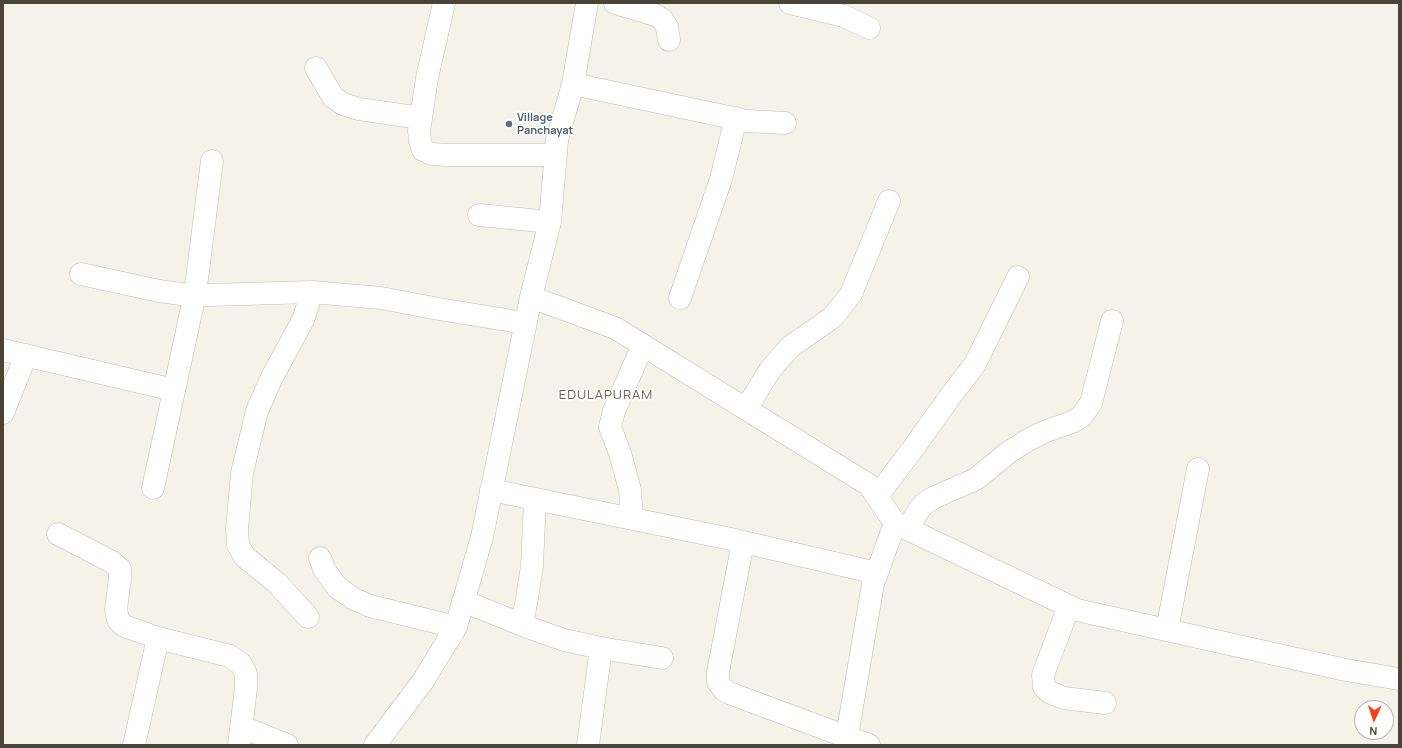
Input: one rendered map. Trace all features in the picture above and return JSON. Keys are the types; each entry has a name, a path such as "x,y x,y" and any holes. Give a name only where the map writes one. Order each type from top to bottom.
{"street":[{"path":"444,3 427,78 419,131 423,150 432,154 556,155"},
{"path":"375,745 423,681 456,628 464,601 482,537 531,297 550,222 557,140 573,84 587,3"},
{"path":"614,3 655,15 662,19 667,27 668,40"},
{"path":"790,3 844,16 868,28"},
{"path":"316,68 333,97 343,104 359,109 422,118"},
{"path":"573,84 747,121 785,123"},
{"path":"680,298 721,179 736,118"},
{"path":"153,488 195,294 212,160"},
{"path":"746,409 770,370 790,347 832,317 851,294 889,201"},
{"path":"479,215 550,222"},
{"path":"82,274 159,291 195,294 312,292 381,298 526,323"},
{"path":"877,496 975,364 1018,276"},
{"path":"308,617 277,583 245,557 238,545 237,529 242,473 257,411 272,377 303,320 312,292"},
{"path":"531,297 615,328 869,485 902,526 1077,610 1346,670 1399,679"},
{"path":"743,542 718,672 718,682 728,693 859,742 873,584 877,573 902,526 924,504 933,498 976,479 1009,452 1028,440 1081,417 1091,403 1112,321"},
{"path":"632,518 630,490 620,453 610,426 614,410 643,345"},
{"path":"3,350 174,390"},
{"path":"3,412 26,355"},
{"path":"1167,630 1198,469"},
{"path":"491,490 632,518 877,573"},
{"path":"522,625 532,566 535,498"},
{"path":"58,534 112,562 120,569 116,609 118,620 124,626 158,638 230,656 241,664 246,674 246,688 240,736 287,745"},
{"path":"320,558 325,571 338,588 354,599 370,606 456,628"},
{"path":"464,601 522,625 564,640 662,658"},
{"path":"1069,606 1042,675 1044,687 1049,692 1064,698 1105,704"},
{"path":"134,745 158,638"},
{"path":"588,745 601,648"}],"place":[{"name":"Village Panchayat","path":"509,124"}],"district":[{"name":"EDULAPURAM","path":"606,395"}]}
